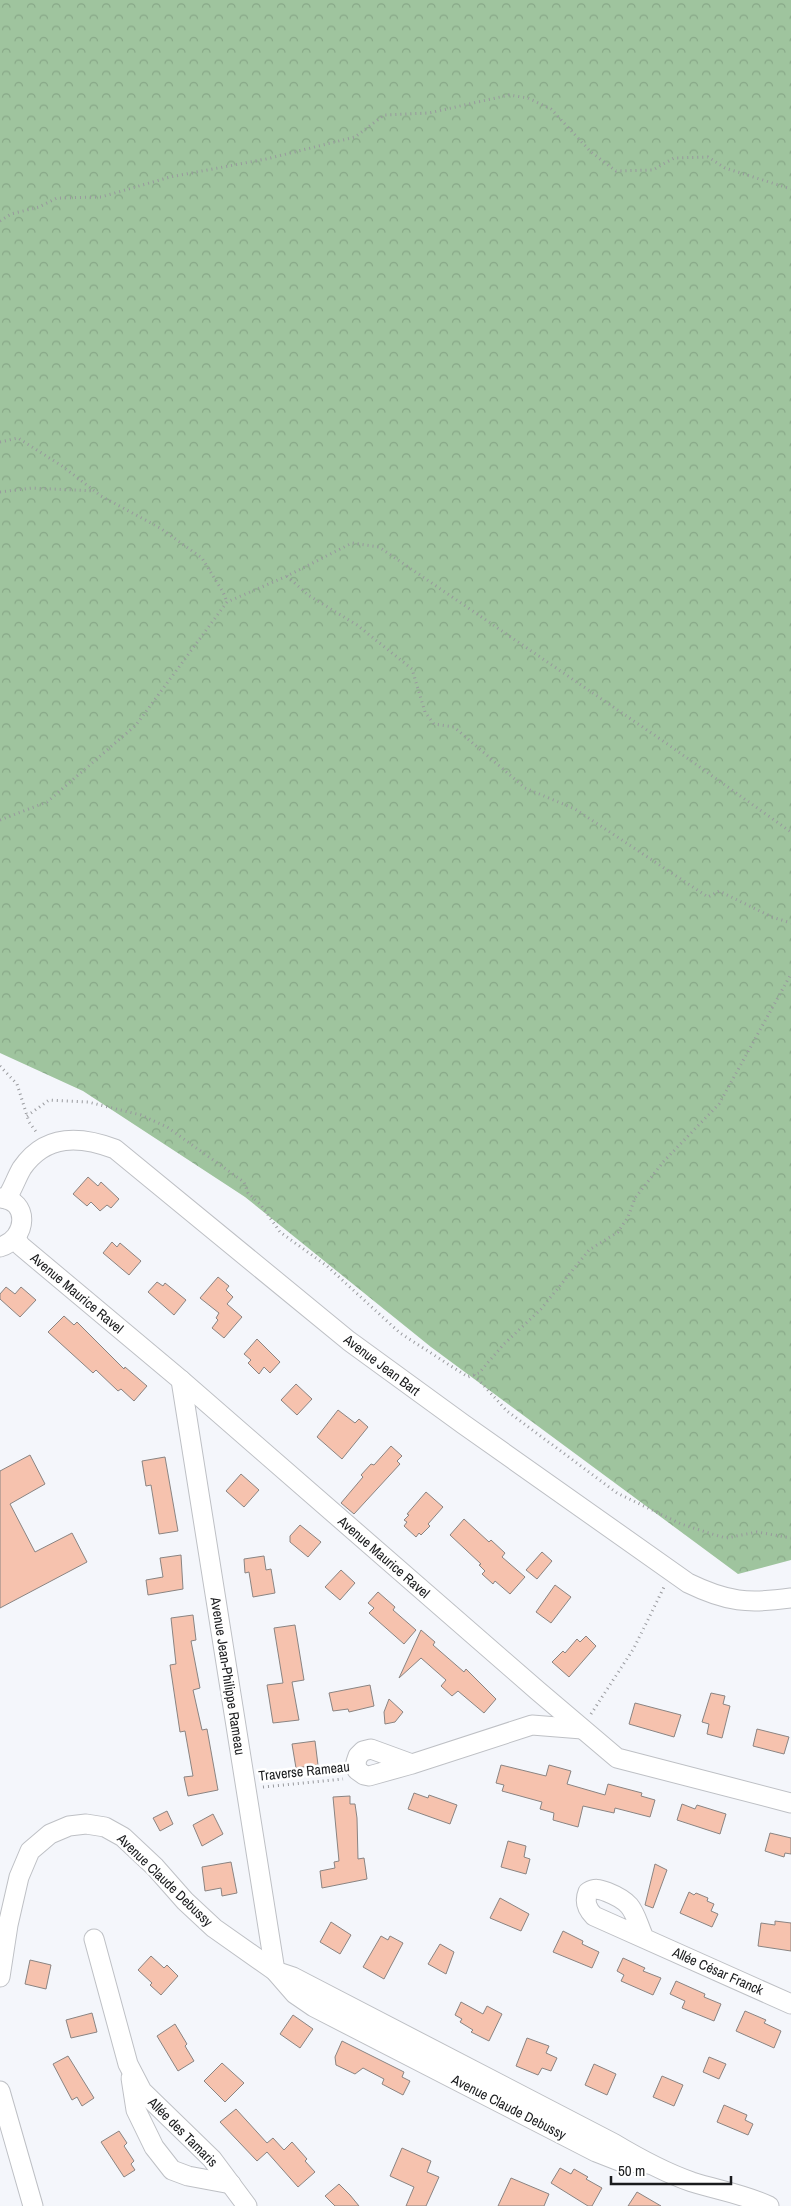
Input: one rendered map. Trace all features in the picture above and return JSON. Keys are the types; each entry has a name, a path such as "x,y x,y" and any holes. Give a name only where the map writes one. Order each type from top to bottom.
{"street":[{"name":"Avenue Jean Bart","path":"3,1199 22,1168 46,1146 77,1138 98,1142 115,1149 349,1341 463,1424 688,1582 714,1596 738,1601 791,1598"},
{"path":"3,1199 18,1209 22,1216 22,1224 8,1243"},
{"name":"Avenue Maurice Ravel","path":"8,1243 21,1246 181,1380 617,1758 791,1804"},
{"name":"Avenue Jean-Philippe Rameau","path":"181,1380 275,1971"},
{"path":"532,1725 538,1691"},
{"path":"412,1764 371,1749 363,1751 356,1762 358,1770 364,1775 374,1776 412,1764 532,1725 582,1729"},
{"name":"Avenue Claude Debussy","path":"0,1977 8,1925 19,1877 30,1851 50,1834 69,1826 86,1824 105,1827 123,1837 155,1867 184,1901 214,1928 275,1971 302,1982 613,2143 649,2164 692,2182 735,2206"},
{"name":"Allée César Franck","path":"644,1938 791,2004"},
{"name":"Allée des Tamaris","path":"94,1939 128,2064 142,2091 212,2159 247,2206"},
{"path":"128,2064 136,2110 154,2147 172,2170 188,2176 232,2184"},
{"path":"0,2091 33,2206"},
{"name":"Avenue Claude Debussy","path":"692,2182 753,2199 769,2206"}],"path":[{"path":"0,221 11,214 39,208 57,198 101,196 170,177 266,159 355,137 384,115 430,113 509,94 528,98 551,109 591,152 616,171 653,170 674,158 708,157 725,168 791,189"},
{"path":"0,442 18,438 62,466 95,491 160,528 202,558 227,602"},
{"path":"0,492 32,488 95,491"},
{"path":"0,820 47,802 136,726 227,602 287,576 352,543 379,547 666,743 791,832"},
{"path":"287,576 308,595 357,626 412,668 425,712 434,724 454,727 525,788 575,810 708,897 719,891 772,917 791,923"},
{"path":"27,1116 49,1100 88,1102 141,1115 167,1127 244,1182 248,1193 261,1206 280,1232 327,1266 400,1333 468,1377 479,1373 503,1345 541,1309 589,1250 618,1232 628,1217 635,1198 664,1161 718,1104 791,974"},
{"path":"0,1066 17,1084 28,1122 46,1146"},
{"path":"474,1375 507,1412 617,1493 681,1524 726,1538 757,1532 791,1538"},
{"path":"582,1729 634,1648 672,1571"},
{"name":"Traverse Rameau","path":"246,1789 350,1779 364,1775"}],"green space":[{"path":"0,0 791,0 791,1560 738,1574 431,1347 245,1197 83,1091 0,1053"}],"building":[{"path":"88,1177 98,1186 101,1182 119,1199 111,1208 107,1205 100,1211 91,1202 87,1206 73,1194"},
{"path":"112,1242 117,1247 120,1243 141,1261 129,1275 103,1253"},
{"path":"218,1277 229,1286 226,1290 233,1297 227,1304 242,1317 224,1338 212,1328 218,1320 216,1318 219,1313 200,1298"},
{"path":"157,1282 163,1286 165,1283 186,1300 174,1315 148,1292"},
{"path":"6,1287 15,1294 21,1287 36,1300 20,1317 0,1299 0,1294"},
{"path":"64,1316 74,1325 77,1322 124,1369 125,1367 147,1386 134,1401 121,1389 118,1391 96,1370 93,1373 48,1332"},
{"path":"257,1339 280,1362 270,1373 264,1367 259,1374 248,1363 251,1360 244,1354"},
{"path":"296,1384 312,1399 297,1415 281,1400"},
{"path":"338,1410 355,1423 359,1419 368,1427 342,1459 317,1437"},
{"path":"391,1446 402,1456 397,1461 400,1464 354,1514 341,1503 363,1477 361,1475 371,1464 374,1465"},
{"path":"30,1455 45,1484 10,1504 35,1552 72,1533 87,1562 0,1608 0,1471"},
{"path":"165,1457 178,1531 159,1534 151,1485 146,1486 142,1461"},
{"path":"241,1474 259,1490 244,1507 226,1491"},
{"path":"426,1492 443,1507 428,1524 430,1526 421,1535 419,1533 416,1537 404,1526 407,1522 404,1520"},
{"path":"464,1519 489,1542 491,1540 505,1553 502,1557 525,1577 510,1594 495,1581 493,1584 482,1574 485,1571 479,1565 481,1564 450,1535"},
{"path":"300,1525 321,1542 308,1557 290,1542 290,1536"},
{"path":"542,1552 552,1561 537,1579 526,1570"},
{"path":"181,1555 183,1589 148,1595 146,1580 163,1577 160,1558"},
{"path":"264,1556 266,1570 271,1569 275,1593 253,1597 249,1572 245,1573 244,1559"},
{"path":"341,1570 355,1583 340,1600 325,1587"},
{"path":"555,1585 571,1597 551,1623 536,1612"},
{"path":"378,1592 395,1607 393,1610 416,1630 404,1644 369,1613 374,1608 368,1603"},
{"path":"193,1615 196,1640 191,1641 200,1688 193,1690 202,1730 207,1729 218,1790 188,1796 184,1777 193,1776 185,1731 180,1732 170,1665 176,1664 171,1618"},
{"path":"295,1625 304,1680 292,1682 299,1720 273,1723 267,1685 283,1683 274,1628"},
{"path":"421,1630 435,1642 433,1645 464,1672 466,1669 496,1699 484,1713 458,1691 452,1696 441,1686 446,1680 421,1658 399,1678"},
{"path":"586,1636 596,1646 569,1677 552,1662 563,1651 565,1653 577,1639 580,1642"},
{"path":"370,1685 374,1706 349,1712 348,1709 333,1711 329,1693"},
{"path":"711,1693 725,1696 723,1704 730,1706 722,1738 707,1734 709,1724 702,1722"},
{"path":"389,1699 403,1712 395,1722 385,1724 384,1712"},
{"path":"635,1703 681,1715 674,1737 629,1724"},
{"path":"757,1729 789,1737 784,1754 753,1746"},
{"path":"315,1741 318,1765 296,1768 292,1744"},
{"path":"501,1765 546,1776 549,1765 571,1771 567,1784 605,1795 608,1784 642,1793 641,1796 655,1800 650,1817 615,1808 614,1813 583,1806 578,1827 553,1820 554,1813 540,1809 542,1802 502,1791 504,1785 496,1783"},
{"path":"414,1793 428,1798 429,1795 457,1805 450,1824 408,1809"},
{"path":"350,1796 350,1804 355,1804 357,1818 358,1859 364,1858 367,1879 322,1888 320,1871 335,1868 334,1862 339,1861 333,1797"},
{"path":"682,1804 695,1809 697,1805 726,1814 720,1834 677,1820"},
{"path":"167,1811 173,1824 160,1831 153,1818"},
{"path":"213,1814 223,1834 202,1846 193,1825"},
{"path":"770,1833 791,1838 791,1854 785,1853 784,1857 765,1851"},
{"path":"508,1841 526,1846 524,1857 530,1859 526,1874 501,1867"},
{"path":"231,1862 237,1893 222,1896 221,1888 205,1891 202,1867"},
{"path":"655,1864 667,1870 653,1908 645,1905"},
{"path":"689,1892 708,1898 707,1901 714,1904 711,1911 718,1914 712,1927 680,1913"},
{"path":"500,1898 529,1914 521,1931 490,1918"},
{"path":"775,1921 791,1923 791,1951 758,1946 761,1923 775,1925"},
{"path":"331,1922 351,1935 340,1954 320,1942"},
{"path":"563,1931 583,1941 582,1944 599,1952 592,1968 553,1952"},
{"path":"381,1936 388,1940 390,1936 403,1943 384,1979 363,1967"},
{"path":"440,1944 454,1952 446,1974 428,1964"},
{"path":"151,1956 164,1968 167,1965 178,1976 161,1995 150,1985 152,1983 138,1970"},
{"path":"623,1958 645,1968 643,1971 661,1978 653,1995 621,1981 624,1975 617,1971"},
{"path":"30,1960 51,1965 46,1989 25,1984"},
{"path":"676,1981 705,1994 704,1997 721,2004 714,2021 682,2008 685,2001 670,1994"},
{"path":"461,2002 483,2014 487,2006 502,2014 489,2041 471,2032 473,2030 460,2022 462,2019 455,2015"},
{"path":"745,2011 766,2020 764,2023 781,2031 774,2048 736,2031"},
{"path":"92,2013 97,2032 71,2038 66,2020"},
{"path":"293,2015 313,2029 300,2048 280,2034"},
{"path":"175,2024 187,2044 185,2046 194,2061 178,2071 157,2036"},
{"path":"527,2038 549,2046 546,2053 557,2058 551,2071 542,2068 538,2075 516,2066"},
{"path":"342,2041 404,2072 402,2077 410,2081 403,2095 382,2084 384,2079 363,2068 355,2074 336,2065 335,2057"},
{"path":"68,2056 94,2098 82,2106 77,2097 72,2100 53,2064"},
{"path":"709,2057 726,2064 719,2079 703,2072"},
{"path":"222,2063 244,2083 225,2102 204,2081"},
{"path":"594,2064 616,2074 607,2095 585,2085"},
{"path":"662,2076 683,2085 674,2106 653,2097"},
{"path":"724,2105 747,2115 745,2120 753,2124 748,2135 717,2122"},
{"path":"236,2109 267,2143 273,2138 284,2150 292,2142 307,2159 305,2161 315,2172 298,2187 267,2152 257,2161 220,2122"},
{"path":"119,2131 127,2143 124,2146 134,2161 131,2164 135,2170 124,2177 101,2142"},
{"path":"402,2148 431,2161 427,2172 439,2177 426,2206 406,2206 414,2187 390,2176"},
{"path":"560,2168 571,2174 574,2169 588,2177 586,2179 602,2188 592,2206 588,2206 551,2183"},
{"path":"511,2178 549,2194 544,2206 498,2206"},
{"path":"339,2184 359,2206 335,2206 325,2196"},
{"path":"637,2192 661,2206 628,2206"}]}
